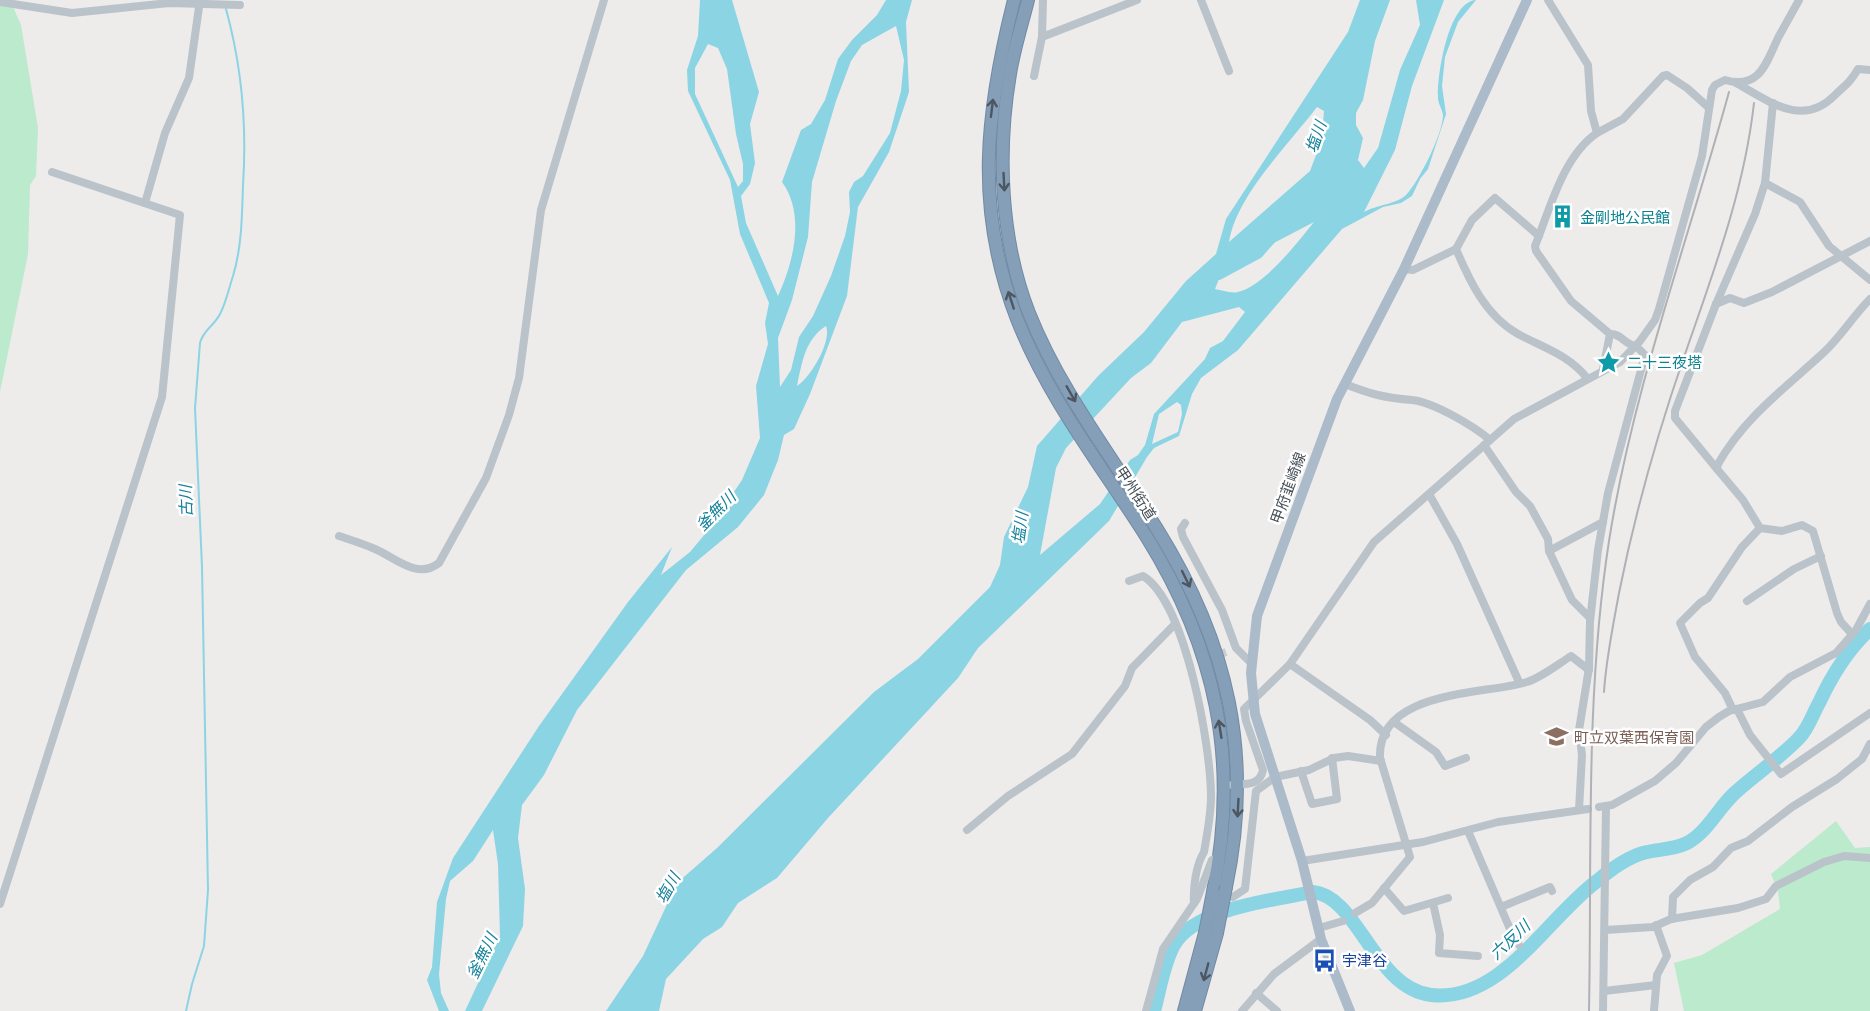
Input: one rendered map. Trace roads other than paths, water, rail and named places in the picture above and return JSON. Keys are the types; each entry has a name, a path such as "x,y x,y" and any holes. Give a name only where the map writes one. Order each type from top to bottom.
{"highway":[{"name":"甲州街道","path":"1014,0 996,71 990,126 988,183 993,232 1004,280 1032,354 1071,423 1146,537 1189,616 1203,652 1215,696 1225,785 1220,856 1213,892 1211,933 1195,1011"},
{"name":"甲州街道","path":"1028,0 1010,73 1004,129 1003,182 1008,229 1018,276 1029,312 1043,343 1084,416 1157,529 1202,610 1215,649 1235,732 1239,784 1230,892 1211,933 1184,1011"}],"main road":[{"name":"甲府韮崎線","path":"1350,1011 1320,934 1302,861 1260,730 1254,700 1251,663 1257,616 1323,435 1345,384 1404,269 1527,0"}],"street":[{"path":"339,536 376,549 419,570 433,568 440,563 482,488 509,415 519,378 541,210 604,0"},
{"path":"1034,76 1042,38 1043,0"},
{"path":"1042,38 1137,0"},
{"path":"1201,0 1229,71"},
{"path":"1548,0 1588,65 1591,111 1597,133"},
{"path":"1736,83 1750,80 1766,67 1799,0"},
{"path":"0,2 72,13 200,1 240,5"},
{"path":"145,203 165,133 189,78 200,1"},
{"path":"1225,785 1255,782 1262,776 1263,770 1244,716 1244,709 1290,664 1366,552 1514,419 1603,369 1607,370 1620,362 1636,346 1655,320 1702,156 1708,106 1715,85 1725,80 1736,83 1773,103 1796,112 1826,106 1852,82 1858,69 1870,70"},
{"path":"1302,861 1408,844 1498,822 1584,810 1579,730 1589,670 1590,618 1608,494 1645,355 1636,346 1630,345 1618,335 1610,334 1571,301 1536,251 1539,236 1568,166 1588,139 1623,119 1663,76 1667,75 1687,88 1708,106"},
{"path":"1760,528 1743,500 1675,418 1716,304 1746,238 1765,183 1773,103"},
{"path":"0,904 162,397 180,214 52,172"},
{"path":"1765,183 1800,202 1829,246 1870,280"},
{"path":"1404,269 1413,270 1456,249 1472,220 1495,198 1539,236"},
{"path":"1716,304 1730,298 1744,303 1841,258 1870,241"},
{"path":"1456,249 1469,279 1493,314 1518,334 1561,355 1587,378"},
{"path":"1718,470 1718,464 1741,429 1774,394 1823,353 1870,298"},
{"path":"1603,369 1610,334"},
{"path":"1345,384 1375,396 1399,401 1412,400 1451,415 1487,442 1516,492 1530,506 1548,539 1549,551 1572,600 1590,618"},
{"path":"1429,494 1457,544 1519,682"},
{"path":"1549,551 1603,522"},
{"path":"1185,523 1182,529 1184,537 1217,599 1236,648 1251,663"},
{"path":"1760,528 1782,531 1807,526 1816,537 1837,613 1841,622 1852,634"},
{"path":"1760,528 1742,547 1708,598 1680,623 1695,657 1725,693 1766,758 1781,774 1870,713"},
{"path":"1747,601 1776,580 1821,556"},
{"path":"1129,581 1136,577 1148,579 1175,624 1194,663 1207,746 1211,800 1204,852 1194,892 1198,905"},
{"path":"1603,1011 1606,863 1603,807 1655,781 1676,763 1706,727 1735,709 1763,702 1790,677 1836,653 1852,634 1870,604"},
{"path":"967,830 1008,796 1072,753 1125,686 1132,668 1175,624"},
{"path":"1226,652 1236,648"},
{"path":"1356,913 1372,903 1410,856 1381,760 1380,751 1394,722 1406,711 1425,701 1535,678 1571,656 1589,670"},
{"path":"1290,664 1386,735"},
{"path":"1394,722 1436,752 1446,766 1466,758"},
{"path":"1672,919 1672,897 1690,880 1713,867 1731,848 1748,841 1792,807 1837,779 1862,759 1870,744"},
{"path":"1230,892 1245,889 1257,790 1275,777 1301,771 1332,758 1348,756 1381,760"},
{"path":"1301,771 1312,804 1337,799 1332,758"},
{"path":"1468,831 1519,945"},
{"path":"1146,1011 1163,950 1198,905 1212,860 1220,856"},
{"path":"1605,930 1656,925 1672,919 1738,908 1766,899 1776,886 1824,862 1844,856 1870,858"},
{"path":"1501,908 1550,887 1552,891"},
{"path":"1384,888 1404,911 1448,898"},
{"path":"1433,903 1440,935 1439,953 1478,956"},
{"path":"1242,1011 1274,974 1320,934 1343,921"},
{"path":"1654,1011 1657,975 1667,956 1656,925"},
{"path":"1604,991 1656,986"},
{"path":"1256,993 1277,1011"}],"water":[{"path":"700,0 732,0 759,92 750,124 755,163 750,184 741,196 746,223 778,296 788,269 795,239 794,209 782,182 801,130 811,124 825,100 838,59 852,40 877,15 886,0 912,0 906,22 909,92 889,152 858,207 847,296 810,394 794,429 784,435 778,460 764,495 738,527 686,570 577,710 544,775 522,805 518,838 525,889 523,926 482,1011 465,1011 500,936 498,864 493,830 473,861 450,881 446,899 439,974 441,993 449,1011 439,1011 427,980 432,967 437,902 453,858 539,726 628,602 672,547 661,575 690,552 705,534 742,480 760,438 756,386 768,344 765,323 769,303 740,234 730,180 688,91 687,70 698,36","holes":["896,26 904,60 901,91 890,133 863,176 854,182 849,192 850,212 845,236 831,276 813,316 799,337 791,370 780,387 778,338 792,300 808,237 812,182 836,101 851,61 862,45","708,44 718,48 727,69 736,134 743,164 743,181 738,187 695,94 695,68","826,326 827,333 823,349 814,367 797,386 806,352 819,331"]},
{"path":"1360,0 1390,0 1375,41 1363,100 1356,113 1356,125 1363,138 1358,160 1364,168 1378,148 1400,70 1420,25 1416,0 1444,0 1412,86 1395,150 1364,212 1402,198 1423,169 1442,124 1443,116 1438,100 1438,88 1442,58 1451,26 1466,4 1476,0 1458,22 1445,57 1442,86 1446,114 1428,169 1412,196 1401,203 1383,207 1342,229 1238,350 1201,378 1192,394 1179,436 1154,448 1109,521 978,648 958,678 828,818 777,878 738,903 722,927 703,939 666,979 659,1011 606,1011 643,956 677,883 717,848 874,692 918,659 990,587 1000,565 1004,537 1028,487 1037,446 1098,376 1144,332 1186,281 1216,254 1226,219 1348,32","holes":["1317,107 1324,111 1322,139 1310,171 1229,242 1242,207 1279,154","1314,222 1280,262 1259,281 1238,292 1215,289 1219,279 1241,255 1253,249 1268,246","1239,307 1245,312 1223,341 1210,348 1205,359 1154,414 1145,445 1138,455 1130,460 1100,504 1040,555 1056,468 1066,448 1131,378 1151,363 1182,322","1177,402 1181,405 1182,414 1178,432 1152,444 1159,414"]}],"waterway":[{"name":"古川","path":"186,1011 204,946 208,890 202,567 195,408 200,343 220,314 236,265 241,230 244,163 242,96 236,53 226,9"},
{"name":"塩川","path":"1218,273 1257,252 1272,235"},
{"name":"六反川","path":"1154,1011 1167,961 1174,945 1184,932 1217,914 1313,892 1329,897 1342,909 1380,960 1395,977 1411,989 1431,995 1456,994 1479,986 1522,955 1578,897 1613,869 1643,853 1687,843 1701,832 1731,797 1802,734 1841,663 1870,629"}],"tunnel":[{"path":"1198,662 1226,652"}],"railway":[{"path":"1589,1011 1593,717 1601,599 1609,541 1619,484 1647,371 1729,92"},
{"path":"1604,692 1619,593 1639,504 1665,416 1726,232 1743,168 1754,103"}],"place":[{"name":"金剛地公民館","path":"1562,217"},
{"name":"二十三夜塔","path":"1609,362"},
{"name":"町立双葉西保育園","path":"1556,737"},
{"name":"宇津谷","path":"1324,960"}],"water label":[{"name":"釜無川","path":"716,511"},
{"name":"釜無川","path":"482,956"}]}
